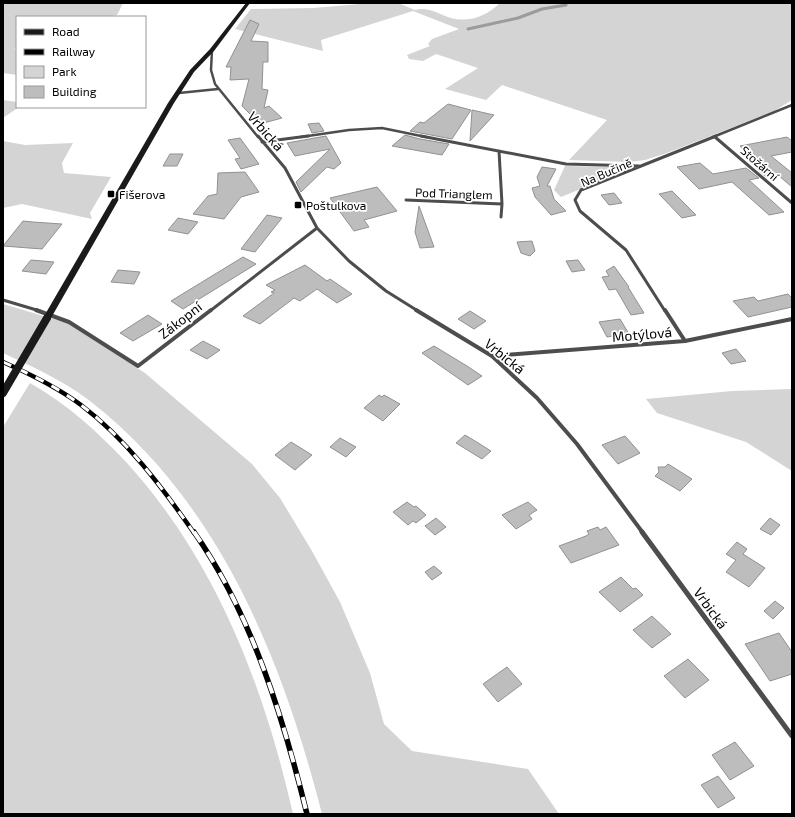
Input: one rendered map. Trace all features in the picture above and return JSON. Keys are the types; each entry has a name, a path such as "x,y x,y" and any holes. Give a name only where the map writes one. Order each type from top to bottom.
{"street":[{"path":"3,393 130,172 178,93 192,71 212,50 248,3"},
{"name":"Vrbická","path":"212,50 210,64 211,77 218,89 284,168 317,228 349,261 386,291 492,356 537,398 577,444 792,736"},
{"path":"178,93 218,89"},
{"name":"Na Bučině","path":"685,341 626,250 580,211 575,200 581,190 792,105"},
{"path":"262,142 350,130 382,128 566,164 642,166"},
{"name":"Stožární","path":"715,137 792,203"},
{"name":"Pod Trianglem","path":"498,151 502,204 501,217"},
{"name":"Pod Trianglem","path":"406,200 502,204"},
{"name":"Zákopní","path":"48,316 69,322 138,366 317,228"},
{"path":"3,300 48,316"},
{"name":"Motýlová","path":"492,356 685,341 792,319"}],"green space":[{"path":"3,3 123,3 117,15 112,16 16,16 16,48 14,49 16,50 16,75 3,73"},
{"path":"372,3 398,3 415,10 429,10 451,18 464,20 484,15 500,3 792,3 792,100 774,111 667,153 645,160 629,162 569,160 607,120 502,85 486,100 445,89 478,68 436,54 423,61 409,59 407,55 430,46 428,44 432,39 459,29 413,11 321,40 323,51 235,29 251,9 313,8"},
{"path":"3,100 16,102 16,108 18,108 3,118"},
{"path":"3,141 25,145 73,143 62,163 64,173 111,177 90,213 92,219 22,204 3,208"},
{"path":"565,166 613,167 617,174 561,197 554,190"},
{"path":"3,304 67,323 145,373 252,464 280,498 312,551 340,602 370,673 384,724 412,751 528,769 559,814 322,814 306,756 287,699 265,642 240,588 210,535 175,486 135,441 90,401 59,381 3,353"},
{"path":"30,383 57,400 82,419 127,463 158,501 186,541 211,583 232,627 251,673 281,766 293,814 3,814 3,427"},
{"path":"792,389 792,471 746,442 657,413 646,399 732,391"}],"building":[{"path":"250,20 259,24 251,41 268,42 268,62 263,62 262,89 268,90 264,108 269,106 282,118 260,124 242,106 249,79 230,80 231,67 226,67"},
{"path":"448,104 471,110 452,139 410,131 420,122 424,123"},
{"path":"472,110 494,115 470,141"},
{"path":"319,123 324,131 312,133 308,124"},
{"path":"405,135 449,144 442,155 392,146"},
{"path":"326,136 341,163 334,169 327,167 301,192 296,182 330,149 295,156 287,143"},
{"path":"787,137 792,141 792,152 771,156 792,173 792,187 778,175 766,177 754,166 762,165 740,146"},
{"path":"240,138 259,164 241,169 235,159 240,158 228,140"},
{"path":"170,154 183,154 177,166 163,166"},
{"path":"700,163 713,174 746,168 759,178 749,180 784,212 769,215 732,182 699,189 677,167"},
{"path":"542,167 556,169 547,186 550,186 554,199 566,211 551,215 535,197 532,188 540,186 537,177"},
{"path":"245,172 259,192 241,197 224,219 193,214 208,196 217,194 218,173"},
{"path":"377,187 397,211 364,220 369,227 354,231 330,198"},
{"path":"672,191 696,215 682,218 659,194"},
{"path":"614,193 622,203 609,205 601,195"},
{"path":"419,206 434,247 420,248 415,232"},
{"path":"267,215 282,218 255,252 241,249"},
{"path":"178,218 198,222 188,234 168,230"},
{"path":"23,221 62,224 42,249 3,246"},
{"path":"532,241 535,251 530,256 521,253 517,242"},
{"path":"243,257 256,264 183,309 171,301"},
{"path":"31,260 54,262 46,274 22,271"},
{"path":"578,260 585,270 572,272 566,261"},
{"path":"305,265 327,281 330,279 352,294 337,303 317,289 300,301 294,298 260,324 243,316 274,293 271,292 275,290 266,285"},
{"path":"614,266 629,287 644,313 631,315 616,289 609,290 602,277 609,276 606,271"},
{"path":"118,270 140,272 134,284 111,282"},
{"path":"788,294 792,298 792,307 748,317 733,301 754,297 758,301"},
{"path":"470,311 486,321 474,329 458,319"},
{"path":"148,315 162,324 133,341 120,333"},
{"path":"620,319 629,334 607,337 599,322"},
{"path":"203,341 220,350 207,359 190,350"},
{"path":"434,346 482,376 468,385 422,353"},
{"path":"736,349 746,361 731,364 722,353"},
{"path":"379,395 382,397 384,395 400,404 383,421 364,408"},
{"path":"465,435 491,451 482,459 456,443"},
{"path":"625,436 640,453 618,464 602,445"},
{"path":"340,438 356,447 346,457 330,447"},
{"path":"291,442 312,455 295,470 275,455"},
{"path":"668,464 692,479 680,491 655,476 659,472 658,467 665,467"},
{"path":"407,502 414,507 416,506 426,515 416,523 413,521 408,525 393,512"},
{"path":"528,502 537,510 529,515 532,519 516,529 502,515"},
{"path":"436,518 446,527 435,535 425,526"},
{"path":"770,518 780,525 771,535 760,529"},
{"path":"598,527 600,530 606,527 619,545 571,563 559,546 586,536 589,534 587,531"},
{"path":"737,542 747,549 743,554 765,568 749,587 726,572 736,560 726,554"},
{"path":"434,566 442,573 432,580 425,572"},
{"path":"621,577 633,589 636,588 643,595 620,612 599,592"},
{"path":"775,601 784,608 773,619 764,611"},
{"path":"652,616 671,634 652,648 633,630"},
{"path":"779,633 792,652 792,674 770,681 745,644"},
{"path":"688,659 709,680 685,698 664,676"},
{"path":"507,667 522,684 498,702 483,684"},
{"path":"735,742 754,766 730,780 712,755"},
{"path":"718,776 735,798 718,808 701,785"}],"waterway":[{"path":"468,29 518,18 542,9 566,5"}],"railway":[{"path":"3,362 33,376 72,398 97,418 142,464 194,533"},
{"path":"194,532 215,564 233,597 249,632 276,704 298,777 307,814"}],"place":[{"name":"Fišerova","path":"111,194"},
{"name":"Poštulkova","path":"298,205"}]}
